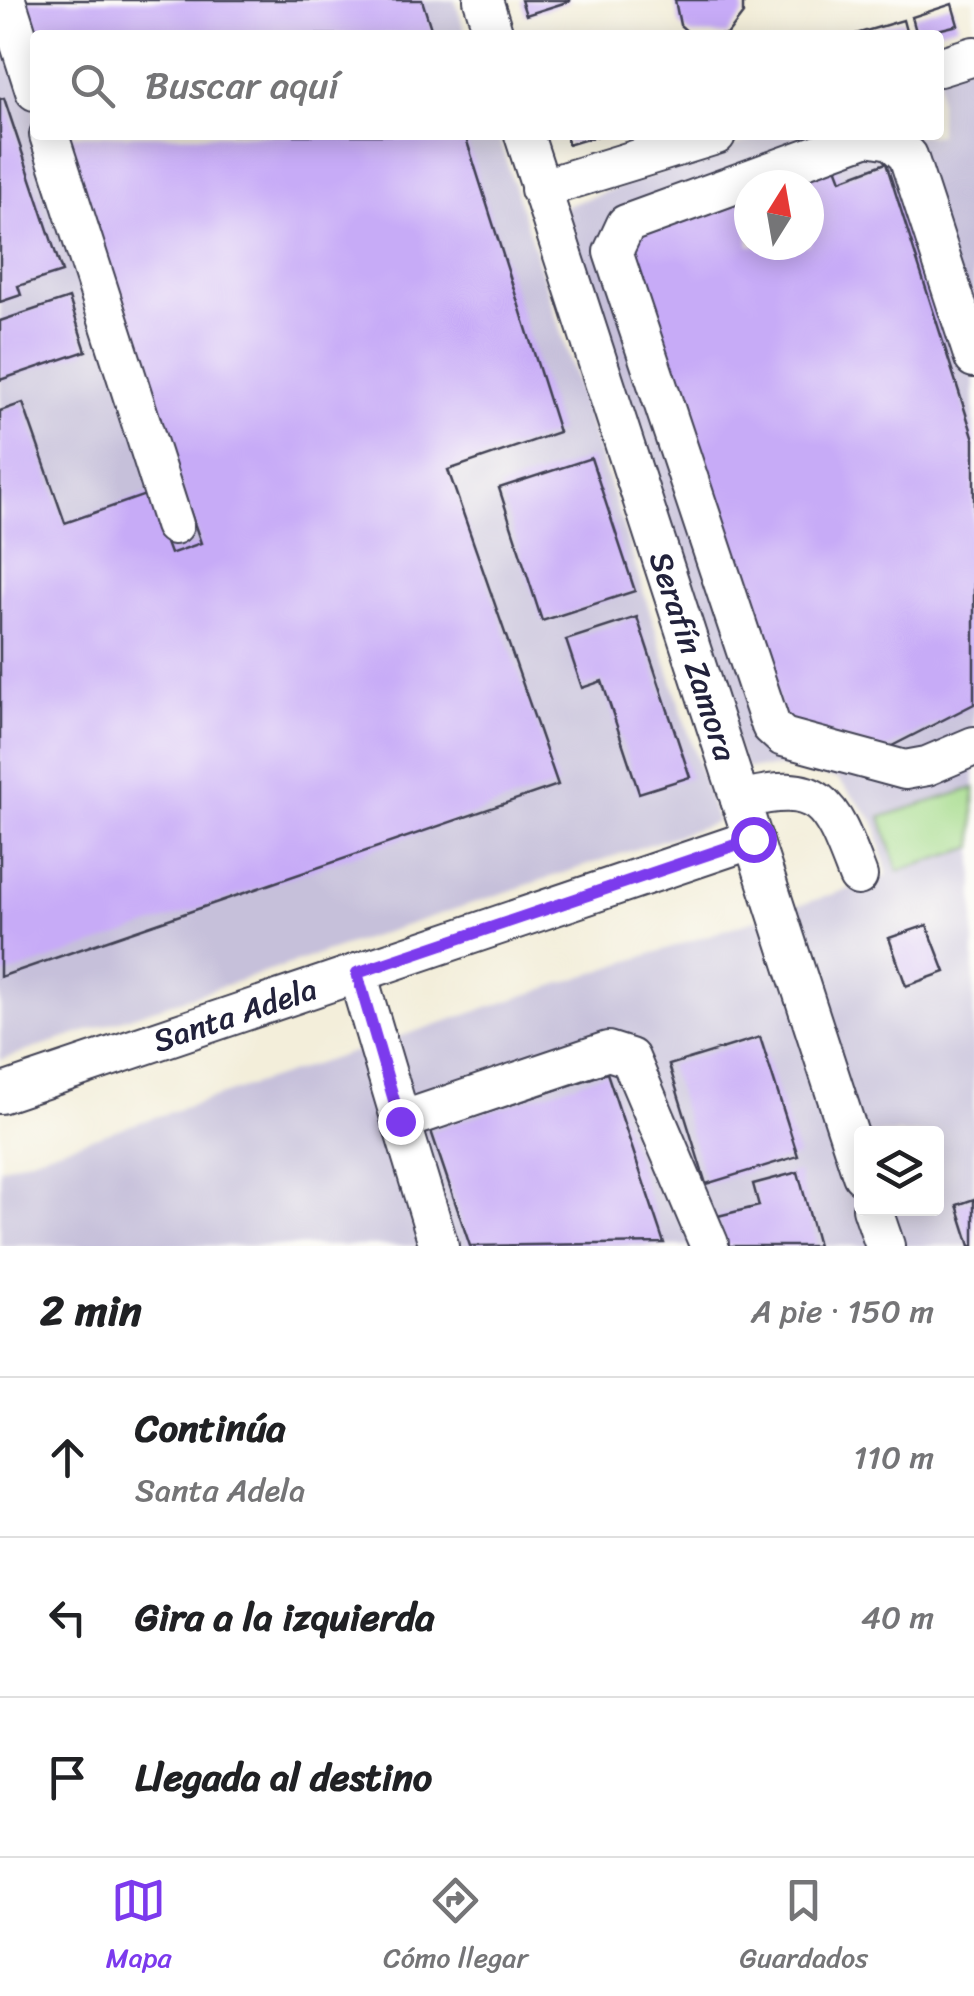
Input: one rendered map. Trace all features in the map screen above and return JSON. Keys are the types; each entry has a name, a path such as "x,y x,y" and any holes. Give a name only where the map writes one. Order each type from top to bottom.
{"street":[{"path":"6,0 30,74"},
{"path":"483,0 492,30"},
{"path":"944,65 974,56"},
{"path":"51,140 174,525"},
{"name":"Serafín Zamora","path":"525,140 854,1150"},
{"path":"540,189 700,140"},
{"path":"857,140 626,224 612,252 771,726 782,737 905,770 927,766 974,746"},
{"path":"891,140 908,156 974,358"},
{"path":"807,795 823,750"},
{"path":"740,800 769,792 807,795 834,813 858,876"},
{"name":"Santa Adela","path":"0,1094 753,839"},
{"path":"357,973 439,1246"},
{"path":"400,1121 608,1051 622,1054 635,1064 708,1244"},
{"path":"875,1216 884,1246"}],"shaded area":[{"path":"0,0 455,0 464,30 30,30 30,140 500,140 717,822 0,1060"},
{"path":"974,61 974,1246 0,1246 0,1168 888,876 875,822 838,779 787,768 744,768 563,207 751,140 944,140 944,72"}],"green space":[{"path":"974,788 974,847 898,871 881,817"}],"building":[{"path":"15,0 422,0 431,30 32,30"},
{"path":"521,0 570,0 570,1 526,15"},
{"path":"675,0 743,0 743,14 731,30 686,30 680,25"},
{"path":"952,4 958,25 916,30 912,17"},
{"path":"903,20 906,30 869,30"},
{"path":"4,98 62,272 18,286 21,295 0,302 0,99"},
{"path":"63,140 467,140 559,432 448,470 558,785 0,977 0,411 23,403 65,523 148,494 170,554 201,543"},
{"path":"833,159 841,180 886,163 974,439 974,704 884,750 787,723 626,236 734,196 734,260 824,260 824,170 804,170"},
{"path":"69,298 86,351 0,380 0,321"},
{"path":"591,458 635,591 542,621 499,488"},
{"path":"637,617 690,777 639,793 602,681 582,688 566,640"},
{"path":"927,925 945,972 906,986 889,938"},
{"path":"760,1037 798,1156 706,1184 669,1065"},
{"path":"607,1073 664,1243 470,1246 431,1131"},
{"path":"798,1172 818,1246 726,1246 718,1216 759,1206 753,1184"},
{"path":"974,1199 974,1246 970,1246 957,1205"}],"route":[{"path":"400,1121 357,973 753,839"}]}
